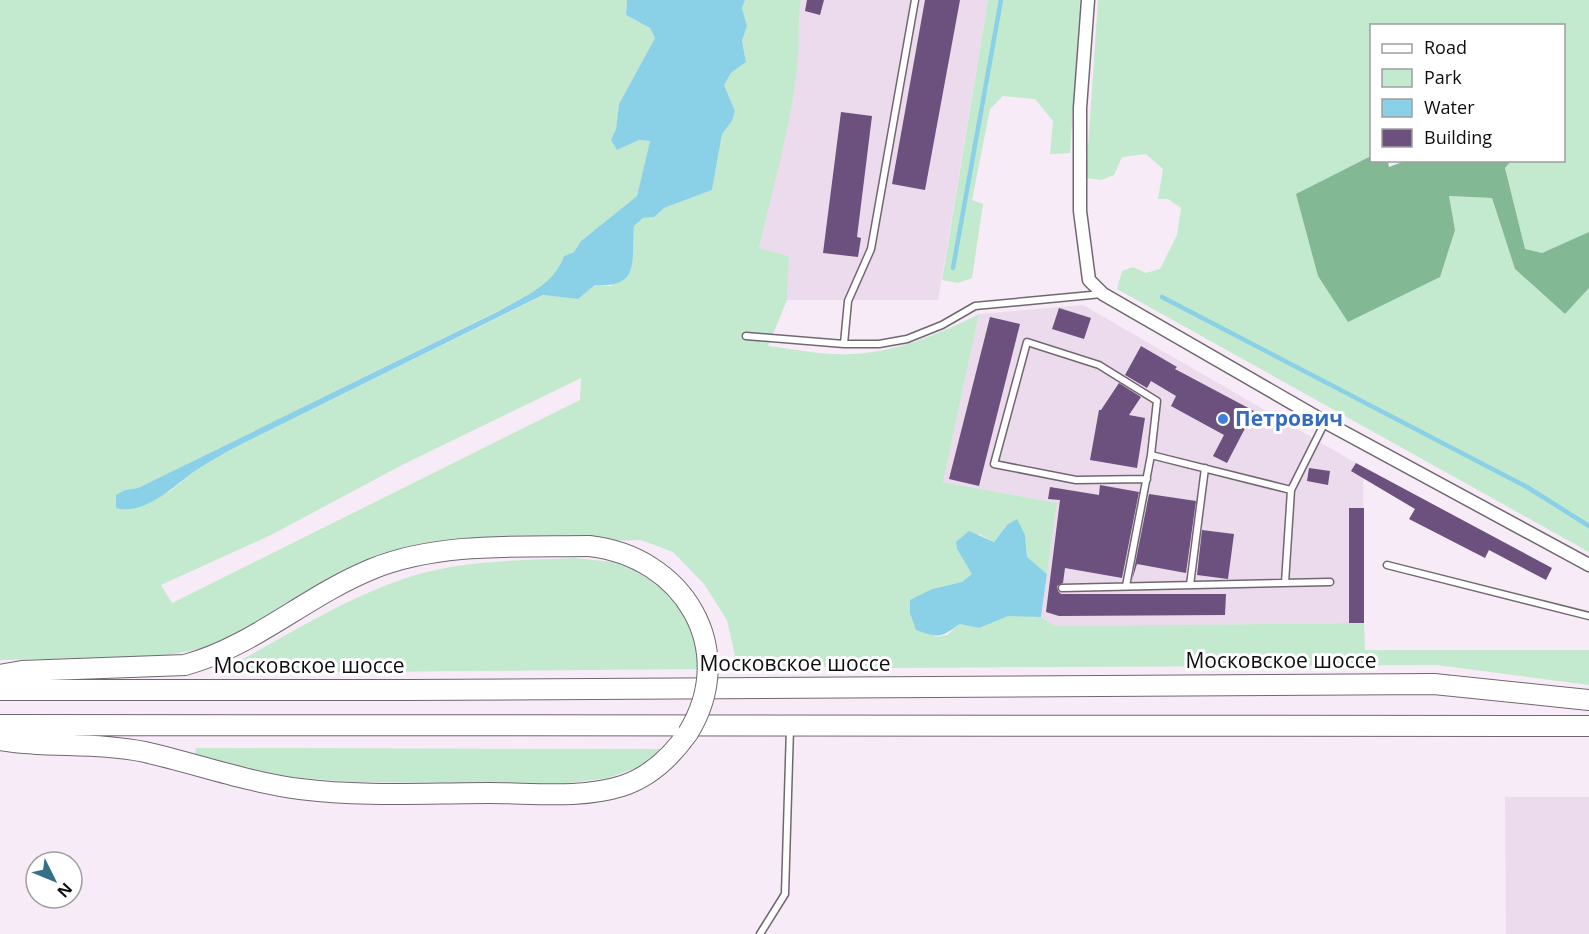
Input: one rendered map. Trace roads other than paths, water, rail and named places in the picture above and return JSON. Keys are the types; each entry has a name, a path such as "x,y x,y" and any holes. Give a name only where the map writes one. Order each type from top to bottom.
{"highway":[{"path":"0,675 22,671 185,665 211,658 244,642 342,585 399,559 437,552 589,546 614,549 638,558 660,572 679,590 689,603 703,635 707,660 707,686 704,702 688,733 667,759 653,770 623,785 571,794 401,794 300,789 220,773 144,752 79,744 0,740"},
{"name":"Московское шоссе","path":"0,690 1434,684 1589,700"},
{"path":"0,725 1589,726"}],"street":[{"path":"1088,0 1080,108 1080,211 1089,280 1103,294 1325,422 1589,565"}],"lane":[{"path":"844,344 848,301 871,249 915,0"},
{"path":"746,336 844,344 879,344 907,339 942,325 975,306 1103,294"},
{"path":"1126,586 1151,455 1157,400 1099,365 1027,342 993,464 1076,480 1146,479"},
{"path":"1285,584 1291,490 1325,422"},
{"path":"1151,455 1291,490"},
{"path":"1190,585 1205,468"},
{"path":"1387,565 1589,616"},
{"path":"1062,588 1330,582"},
{"path":"760,934 785,894 790,725"}],"water":[{"path":"627,0 745,0 742,8 747,26 742,41 746,62 731,73 724,85 735,111 732,121 722,134 712,190 664,208 654,217 643,218 634,226 631,270 627,277 610,285 595,285 578,299 543,295 232,449 148,504 137,508 116,508 116,495 125,490 138,488 499,311 527,295 553,275 564,256 574,252 581,241 637,196 650,141 639,140 617,150 611,140 616,129 619,104 655,38 650,28 626,15"},
{"path":"1017,519 1025,535 1027,557 1047,574 1041,617 1008,616 979,628 960,624 939,635 916,630 910,613 910,600 932,589 962,582 972,574 957,549 956,542 969,531 994,542 1007,525"}],"waterway":[{"path":"953,268 1001,0"},
{"path":"1162,297 1527,487 1589,526"}],"place":[{"name":"Петрович","path":"1223,419"}]}
